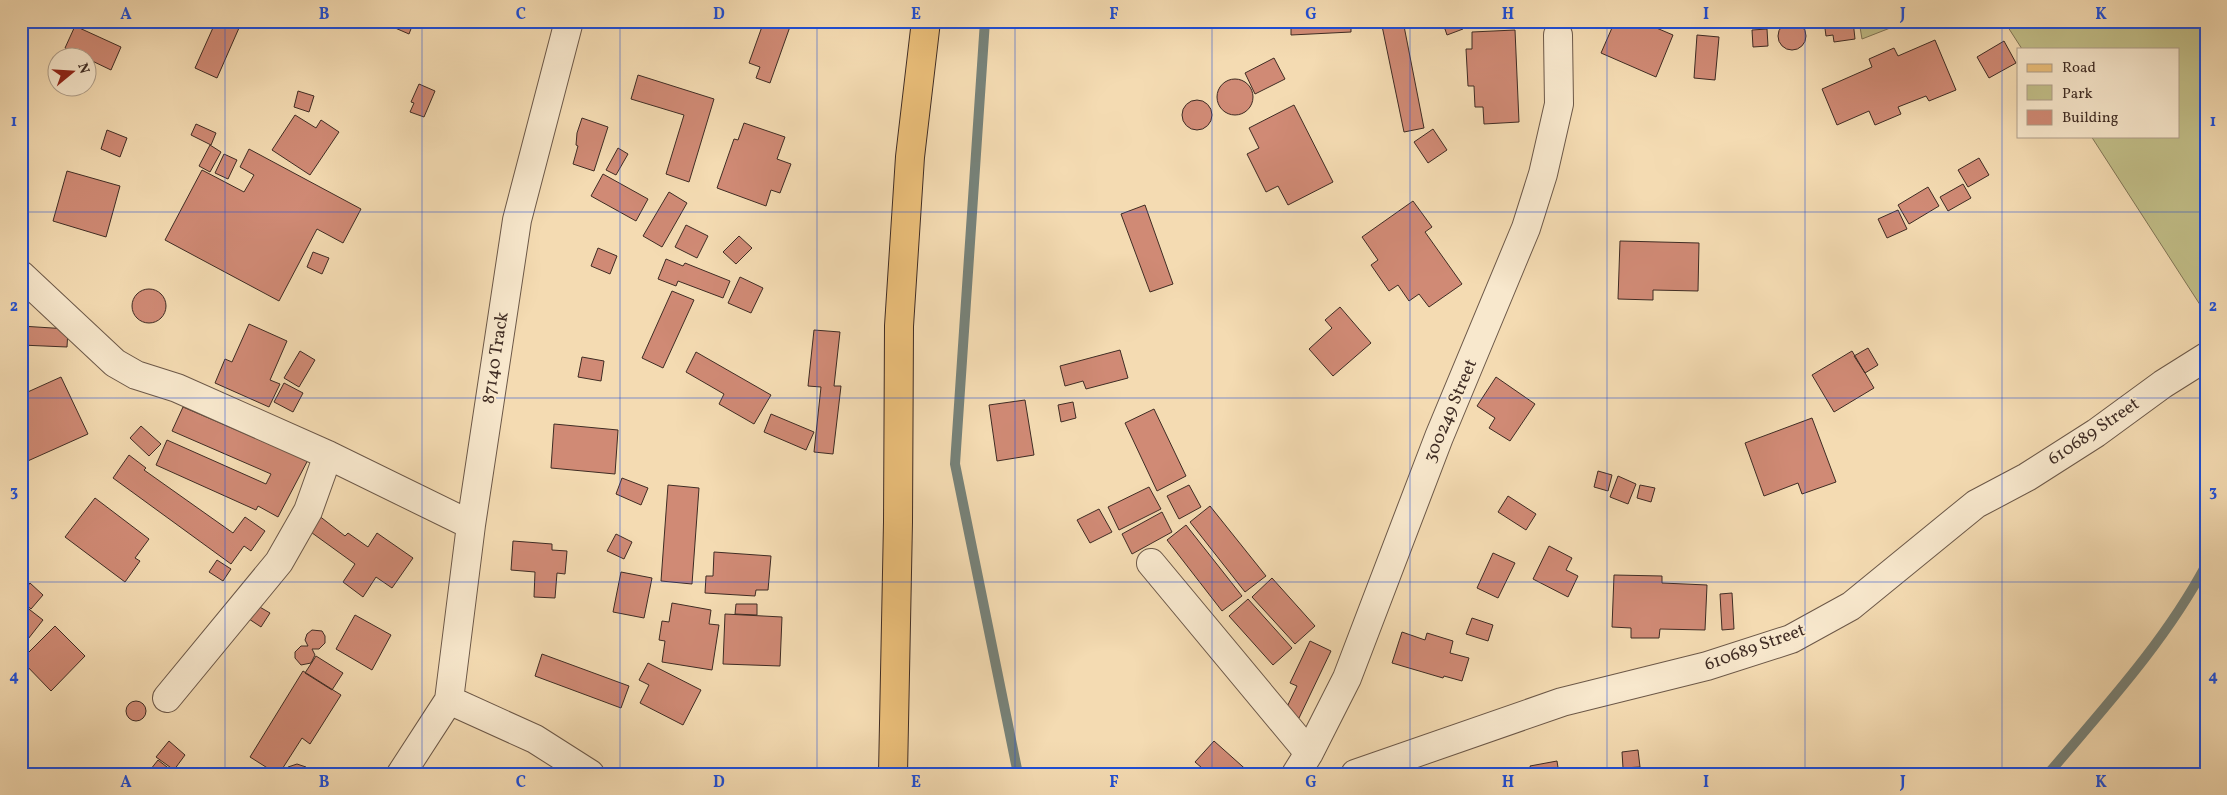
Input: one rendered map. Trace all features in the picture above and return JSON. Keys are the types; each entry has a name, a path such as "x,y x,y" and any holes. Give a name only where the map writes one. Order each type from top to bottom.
{"main road":[{"path":"893,774 898,522 899,326 910,157 926,21"}],"street":[{"name":"87140 Track","path":"449,700 471,525 517,220 569,21"},
{"name":"300249 Street","path":"1302,764 1347,678 1439,437 1526,228 1544,174 1559,104 1558,35"},
{"path":"21,275 115,363 136,375 177,388 328,455 471,525"},
{"name":"610689 Street","path":"1355,774 1562,702 1707,666 1791,639 1851,606 1976,504 2027,477 2096,433 2163,384 2206,357"},
{"path":"167,698 280,562 308,511 328,455"},
{"path":"1152,563 1302,764"},
{"path":"401,774 449,700 535,740 590,774"}],"green space":[{"path":"1859,21 1908,21 1862,39"},
{"path":"2004,21 2206,21 2206,314 2092,138 2180,138 2180,48 2021,48"}],"building":[{"path":"216,21 224,21 239,28 217,78 195,68"},
{"path":"379,21 414,21 409,34"},
{"path":"764,21 792,21 770,83 756,78 760,67 749,63"},
{"path":"1291,21 1351,21 1351,32 1291,35"},
{"path":"1381,21 1403,21 1424,128 1404,132"},
{"path":"1434,21 1461,21 1463,29 1447,35 1445,29"},
{"path":"1615,21 1640,21 1673,35 1656,77 1601,53"},
{"path":"1824,21 1853,21 1855,39 1834,42 1833,35 1826,36"},
{"path":"1792,22 1802,26 1806,36 1802,46 1792,50 1782,46 1778,36 1782,26"},
{"path":"75,26 121,47 111,70 98,64 98,48 65,48"},
{"path":"1767,29 1768,46 1753,47 1752,30"},
{"path":"1515,30 1519,122 1484,124 1483,107 1475,107 1474,86 1468,86 1466,49 1472,49 1472,32"},
{"path":"1697,35 1719,37 1715,80 1694,78"},
{"path":"1935,40 1956,90 1929,101 1926,96 1898,107 1901,114 1875,125 1869,111 1837,125 1822,89 1872,67 1869,59 1894,48 1898,56"},
{"path":"2004,41 2016,63 1989,78 1977,57"},
{"path":"1274,58 1285,79 1255,94 1245,73"},
{"path":"638,75 714,99 689,182 666,174 684,115 631,99"},
{"path":"1235,79 1242,80 1248,84 1252,90 1252,104 1248,110 1242,114 1235,115 1228,114 1222,110 1218,104 1217,97 1218,90 1222,84 1228,80"},
{"path":"419,84 435,91 424,117 410,112 414,103 411,102"},
{"path":"298,91 314,96 309,112 294,107"},
{"path":"1197,100 1208,104 1212,115 1208,126 1197,130 1186,126 1182,115 1186,104"},
{"path":"1294,105 1333,182 1288,205 1278,186 1266,192 1247,154 1259,148 1249,128"},
{"path":"295,115 316,128 321,120 339,132 310,175 272,150"},
{"path":"582,118 608,127 594,171 573,164 578,146 576,145 577,133"},
{"path":"744,123 785,137 777,159 791,164 780,193 771,190 766,206 717,188 734,139 738,140"},
{"path":"196,124 216,133 211,145 191,135"},
{"path":"1433,129 1447,150 1428,163 1414,142"},
{"path":"107,130 127,138 120,157 101,149"},
{"path":"210,145 221,152 210,172 199,166"},
{"path":"618,148 628,154 616,175 606,170"},
{"path":"249,149 361,209 343,243 317,229 279,301 165,240 202,170 244,192 254,175 240,167"},
{"path":"224,154 237,160 228,179 215,173"},
{"path":"1979,158 1989,175 1968,187 1958,170"},
{"path":"67,171 120,186 106,237 53,221"},
{"path":"603,174 648,199 636,221 591,196"},
{"path":"1963,184 1971,198 1948,211 1940,197"},
{"path":"1928,187 1939,206 1909,224 1898,205"},
{"path":"669,192 687,203 662,247 643,236"},
{"path":"1413,201 1432,227 1425,232 1462,284 1429,307 1419,294 1409,301 1398,285 1389,291 1371,265 1378,260 1362,237"},
{"path":"1145,205 1173,284 1150,292 1121,214"},
{"path":"1898,210 1907,229 1887,238 1878,219"},
{"path":"686,225 708,236 697,258 675,247"},
{"path":"739,236 752,248 736,264 723,252"},
{"path":"1620,241 1699,243 1698,291 1653,290 1653,300 1618,299"},
{"path":"598,248 617,256 610,274 591,266"},
{"path":"313,252 329,258 322,274 307,267"},
{"path":"666,259 683,266 685,263 730,281 723,298 678,281 676,286 658,279"},
{"path":"740,277 763,288 751,313 728,303"},
{"path":"149,289 156,290 161,294 165,299 165,313 161,318 156,322 149,323 142,322 137,318 133,313 132,306 133,299 137,294 142,290"},
{"path":"672,291 694,300 663,368 642,358"},
{"path":"1340,307 1371,343 1333,376 1309,349 1332,328 1325,320"},
{"path":"249,324 287,341 270,380 280,384 269,407 215,383 225,359 232,362"},
{"path":"21,326 68,329 67,347 21,345"},
{"path":"814,330 840,332 834,386 841,386 833,454 814,452 821,387 808,386"},
{"path":"1868,348 1878,365 1865,373 1854,356"},
{"path":"1120,350 1128,378 1086,389 1083,381 1065,386 1060,366"},
{"path":"300,351 315,360 299,387 284,378"},
{"path":"1852,351 1874,388 1834,412 1812,375"},
{"path":"696,352 771,395 754,424 719,404 724,394 686,372"},
{"path":"582,357 604,361 601,381 578,377"},
{"path":"61,377 88,434 21,464 21,395"},
{"path":"1496,377 1535,404 1510,441 1489,428 1495,418 1477,406"},
{"path":"284,383 303,393 293,412 274,402"},
{"path":"1025,400 1034,455 997,461 989,405"},
{"path":"1073,402 1076,418 1061,422 1058,405"},
{"path":"183,407 283,450 285,445 309,458 278,517 258,506 256,510 156,465 167,440 266,484 271,474 172,431"},
{"path":"1154,409 1186,476 1157,491 1125,423"},
{"path":"771,414 814,432 806,450 764,432"},
{"path":"1812,418 1836,482 1802,494 1798,483 1764,496 1745,443"},
{"path":"554,424 618,430 615,474 551,468"},
{"path":"141,426 161,444 149,456 130,438"},
{"path":"129,455 146,468 144,470 233,533 245,517 265,531 251,551 244,546 231,564 113,478"},
{"path":"1598,471 1612,475 1608,491 1594,487"},
{"path":"1618,476 1636,484 1628,504 1610,497"},
{"path":"622,478 648,488 641,505 616,494"},
{"path":"668,485 699,488 692,584 661,581"},
{"path":"1189,485 1201,507 1179,519 1167,496"},
{"path":"1640,485 1655,488 1651,502 1637,498"},
{"path":"1149,487 1161,509 1119,530 1108,507"},
{"path":"1508,496 1536,514 1526,530 1498,512"},
{"path":"95,498 149,539 135,558 140,561 125,582 65,537"},
{"path":"1210,506 1266,576 1245,592 1190,522"},
{"path":"1099,509 1112,532 1090,543 1077,520"},
{"path":"1162,512 1172,532 1132,554 1122,534"},
{"path":"318,515 345,536 348,533 368,547 377,533 413,558 392,588 376,577 363,597 343,582 355,564 308,530"},
{"path":"1186,525 1242,596 1222,611 1167,540"},
{"path":"616,534 632,542 624,559 607,551"},
{"path":"513,541 552,544 552,550 567,551 565,574 557,573 555,598 534,597 535,572 511,570"},
{"path":"1549,546 1572,558 1566,570 1578,576 1568,597 1533,579"},
{"path":"714,552 771,556 768,590 756,590 755,596 705,593 706,576 713,576"},
{"path":"1493,553 1515,563 1498,598 1477,588"},
{"path":"217,560 231,569 223,581 209,572"},
{"path":"621,572 652,578 644,618 613,612"},
{"path":"1614,575 1662,576 1662,583 1707,585 1705,630 1660,629 1659,638 1631,638 1631,628 1612,627"},
{"path":"1272,578 1315,626 1295,644 1252,597"},
{"path":"30,583 43,595 31,609 21,601 21,594"},
{"path":"1732,593 1734,629 1722,630 1720,594"},
{"path":"1248,599 1292,648 1273,665 1229,616"},
{"path":"21,603 43,620 21,648"},
{"path":"672,603 711,610 709,624 719,625 712,670 662,662 665,641 659,640 662,621 669,622"},
{"path":"736,604 757,604 757,615 735,614"},
{"path":"258,606 270,613 261,627 249,619"},
{"path":"725,614 782,617 780,666 723,664"},
{"path":"355,615 391,635 372,670 336,649"},
{"path":"1472,618 1493,625 1488,641 1466,634"},
{"path":"55,626 85,656 51,691 21,660"},
{"path":"312,630 322,631 325,636 325,643 319,649 312,649 315,655 311,663 301,665 295,658 295,652 301,646 308,646 305,640 307,634"},
{"path":"1402,632 1425,640 1427,633 1453,641 1450,653 1469,658 1462,681 1444,676 1443,678 1392,663"},
{"path":"1310,641 1331,651 1299,718 1285,711 1297,686 1290,683"},
{"path":"542,654 629,686 621,708 535,676"},
{"path":"316,656 343,673 332,690 305,673"},
{"path":"648,663 701,690 683,725 640,703 649,685 639,680"},
{"path":"303,671 341,695 310,744 302,738 279,774 277,774 250,757"},
{"path":"136,701 143,704 146,711 143,718 136,721 129,718 126,711 129,704"},
{"path":"169,741 185,755 174,770 156,757"},
{"path":"1214,741 1251,774 1209,774 1195,762"},
{"path":"1638,750 1640,767 1623,768 1622,752"},
{"path":"158,760 176,774 147,774"},
{"path":"1557,761 1559,774 1532,774 1530,766"},
{"path":"297,764 306,767 311,774 284,774 288,767"}],"waterway":[{"path":"985,21 955,464 1018,774"},
{"path":"2048,774 2153,648 2190,593 2206,565"}]}
